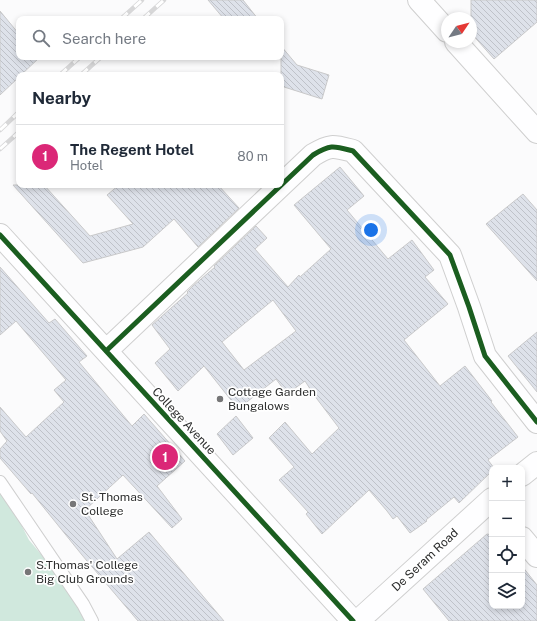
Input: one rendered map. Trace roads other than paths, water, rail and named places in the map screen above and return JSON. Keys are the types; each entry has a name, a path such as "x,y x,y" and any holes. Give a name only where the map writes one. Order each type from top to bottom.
{"street":[{"path":"419,0 441,24"},
{"path":"461,48 537,132"},
{"path":"284,182 313,155 324,148 336,146 353,151 450,255 485,356 537,422"},
{"path":"106,351 278,188"},
{"name":"College Avenue","path":"0,235 353,621"},
{"path":"525,473 537,463"},
{"name":"De Seram Road","path":"358,621 489,503"},
{"path":"525,542 537,556"}],"lane":[{"path":"0,482 83,604 92,621"}],"railway":[{"path":"124,16 142,0"},
{"path":"146,16 164,0"},
{"path":"63,72 77,60"},
{"path":"84,72 98,60"},
{"path":"0,130 16,115"},
{"path":"0,149 16,135"}],"place":[{"name":"Cottage Garden Bungalows","path":"220,399"},
{"name":"The Regent Hotel","path":"165,457"},
{"name":"St. Thomas College","path":"73,504"},
{"name":"S.Thomas' College Big Club Grounds","path":"28,572"}]}
